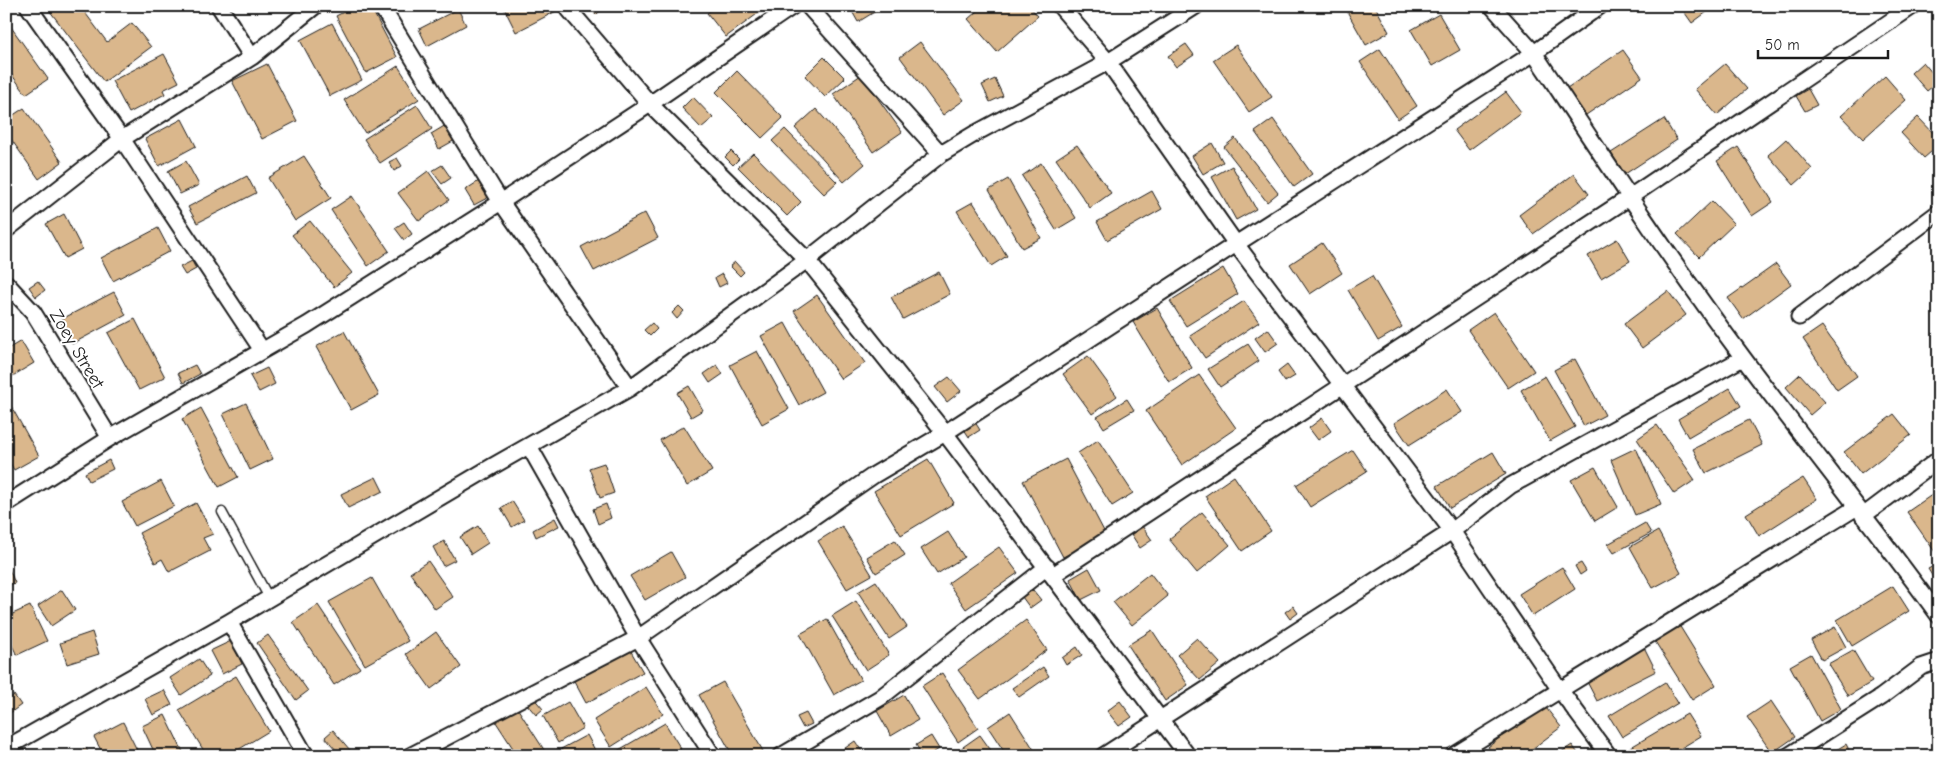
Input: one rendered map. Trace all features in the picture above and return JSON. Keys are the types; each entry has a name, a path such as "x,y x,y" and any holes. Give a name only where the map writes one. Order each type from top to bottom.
{"street":[{"path":"28,6 122,138 262,350"},
{"path":"219,6 252,57"},
{"path":"6,230 122,138 252,57 314,6"},
{"path":"381,6 501,202 630,388"},
{"path":"566,6 650,104 806,260 945,433 1188,756"},
{"path":"6,504 110,438 307,325 501,202 650,104 793,6"},
{"path":"1060,6 1108,62 1236,244 1452,530 1560,690 1609,756"},
{"path":"6,748 229,622 630,388 806,260 941,154 976,133 1108,62 1196,6"},
{"path":"1492,6 1534,53 1630,197 1743,358 1885,542 1939,616"},
{"path":"410,756 638,638 874,475 945,433 1534,53 1600,6"},
{"path":"781,756 880,698 1050,571 1343,387 1630,197 1913,6"},
{"path":"816,9 941,154"},
{"path":"1800,317 1939,212"},
{"name":"Zoey Street","path":"6,283 33,312 110,438"},
{"path":"1103,756 1452,530 1510,486 1743,358"},
{"path":"529,446 638,638 712,756"},
{"path":"1453,756 1860,511 1939,460"},
{"path":"229,622 306,756"},
{"path":"1788,756 1881,697 1921,667 1939,661"}],"lane":[{"path":"222,512 270,598"}],"building":[{"path":"46,6 80,6 107,42 132,23 151,47 104,82"},
{"path":"355,6 370,6 397,57 366,73 336,16"},
{"path":"503,6 561,6 562,8 516,32"},
{"path":"587,6 603,6 604,7 596,15"},
{"path":"717,6 768,6 726,37 707,13"},
{"path":"849,6 884,6 858,22"},
{"path":"983,6 1029,6 1038,16 997,52 968,19"},
{"path":"1344,6 1375,6 1389,32 1366,45"},
{"path":"1680,6 1715,6 1692,23"},
{"path":"458,9 466,25 427,46 419,29"},
{"path":"1439,14 1460,50 1432,66 1411,30"},
{"path":"332,23 362,80 330,96 300,40"},
{"path":"11,27 48,79 26,94 6,67 6,30"},
{"path":"920,42 964,100 943,115 900,57"},
{"path":"1186,44 1194,55 1176,67 1168,56"},
{"path":"1236,45 1272,97 1249,112 1213,60"},
{"path":"1380,49 1417,106 1398,119 1360,62"},
{"path":"1623,50 1642,77 1586,115 1567,88"},
{"path":"164,54 179,82 163,90 165,94 129,113 112,81"},
{"path":"824,57 845,78 825,97 805,76"},
{"path":"1923,62 1939,81 1927,91 1911,73"},
{"path":"267,64 297,121 262,139 232,81"},
{"path":"1725,64 1747,89 1717,115 1695,89"},
{"path":"398,66 419,99 365,133 344,100"},
{"path":"737,71 783,118 762,138 716,92"},
{"path":"861,75 902,132 873,152 833,94"},
{"path":"1885,76 1906,100 1863,139 1841,116"},
{"path":"995,79 1003,96 990,102 982,85"},
{"path":"1808,89 1817,105 1805,111 1796,96"},
{"path":"1506,92 1521,112 1469,150 1454,130"},
{"path":"693,97 713,118 701,128 682,108"},
{"path":"417,105 432,129 380,163 364,139"},
{"path":"24,108 62,162 39,179 6,132 6,120"},
{"path":"816,109 865,164 844,182 795,128"},
{"path":"1918,117 1939,139 1939,145 1924,158 1901,133"},
{"path":"182,119 196,146 159,166 145,139"},
{"path":"1273,119 1312,174 1294,187 1255,132"},
{"path":"1664,119 1677,140 1625,174 1611,153"},
{"path":"446,125 455,140 439,149 431,134"},
{"path":"785,129 837,182 824,194 772,141"},
{"path":"1235,138 1278,193 1267,202 1224,147"},
{"path":"1786,139 1812,169 1794,185 1768,155"},
{"path":"1212,143 1223,162 1203,174 1192,156"},
{"path":"1077,145 1111,193 1090,208 1056,159"},
{"path":"1738,147 1773,202 1752,216 1717,161"},
{"path":"731,151 739,159 733,165 725,157"},
{"path":"753,153 801,202 787,216 738,167"},
{"path":"304,156 331,198 295,221 268,178"},
{"path":"397,158 402,166 394,171 389,162"},
{"path":"186,161 199,185 180,194 168,171"},
{"path":"1041,163 1076,218 1056,230 1022,176"},
{"path":"442,165 451,178 442,184 432,171"},
{"path":"1232,166 1256,209 1236,220 1212,177"},
{"path":"428,171 449,200 419,221 398,193"},
{"path":"1574,174 1589,194 1533,234 1519,215"},
{"path":"247,176 256,193 197,223 188,207"},
{"path":"1008,179 1041,238 1022,248 989,190"},
{"path":"479,181 489,197 474,205 465,190"},
{"path":"1152,191 1162,209 1107,240 1097,222"},
{"path":"352,196 389,251 368,266 331,210"},
{"path":"1712,201 1734,224 1699,257 1677,234"},
{"path":"973,202 1007,256 991,266 957,211"},
{"path":"645,213 658,238 594,271 581,247"},
{"path":"64,214 82,249 65,258 46,224"},
{"path":"310,221 352,273 334,287 292,235"},
{"path":"404,222 412,234 404,240 395,228"},
{"path":"158,228 170,251 113,281 101,258"},
{"path":"1617,239 1630,261 1601,278 1588,256"},
{"path":"1322,243 1342,273 1310,294 1290,264"},
{"path":"192,261 196,269 185,275 180,267"},
{"path":"735,262 744,272 740,276 730,266"},
{"path":"1776,264 1791,284 1743,319 1728,298"},
{"path":"1223,268 1238,294 1186,326 1170,301"},
{"path":"939,272 950,294 903,319 891,297"},
{"path":"722,274 727,283 719,287 715,278"},
{"path":"1372,276 1402,327 1378,341 1348,290"},
{"path":"38,281 45,290 36,297 29,287"},
{"path":"1668,291 1686,315 1642,348 1624,324"},
{"path":"114,292 126,315 72,344 60,320"},
{"path":"817,295 865,363 841,379 794,311"},
{"path":"1244,301 1259,322 1205,358 1190,336"},
{"path":"679,306 684,311 677,319 672,313"},
{"path":"1157,308 1192,368 1169,382 1133,322"},
{"path":"1494,312 1534,371 1508,388 1468,330"},
{"path":"135,319 165,377 139,390 108,333"},
{"path":"652,323 657,329 650,336 644,330"},
{"path":"785,323 823,392 799,405 761,336"},
{"path":"1822,326 1857,376 1837,390 1803,339"},
{"path":"1268,329 1278,343 1265,352 1255,338"},
{"path":"344,331 379,395 351,410 316,347"},
{"path":"21,341 34,363 6,380 6,350"},
{"path":"1248,344 1259,361 1220,387 1208,369"},
{"path":"757,351 789,409 762,424 730,365"},
{"path":"1088,356 1117,396 1092,414 1063,374"},
{"path":"1575,359 1605,415 1584,426 1554,370"},
{"path":"195,365 200,374 183,383 178,373"},
{"path":"717,365 723,374 710,383 704,374"},
{"path":"1287,365 1295,376 1285,382 1278,372"},
{"path":"267,368 275,384 259,392 250,376"},
{"path":"1800,374 1825,402 1810,415 1786,387"},
{"path":"1199,375 1236,428 1182,465 1146,411"},
{"path":"1545,376 1575,427 1550,441 1521,390"},
{"path":"949,377 961,391 947,402 935,387"},
{"path":"689,386 703,410 691,417 677,393"},
{"path":"1730,388 1741,406 1688,437 1678,419"},
{"path":"1447,389 1462,412 1409,445 1394,423"},
{"path":"6,397 39,456 14,470 6,456"},
{"path":"1127,399 1134,410 1104,428 1097,417"},
{"path":"246,403 273,459 250,470 223,414"},
{"path":"201,408 238,477 219,487 182,419"},
{"path":"1894,414 1911,435 1861,474 1844,452"},
{"path":"1322,418 1331,431 1318,440 1309,428"},
{"path":"973,419 980,430 969,437 962,426"},
{"path":"1749,420 1762,445 1706,473 1693,449"},
{"path":"1657,425 1695,480 1674,494 1637,439"},
{"path":"684,426 712,471 687,486 660,440"},
{"path":"1098,440 1133,493 1112,506 1078,453"},
{"path":"1636,448 1661,504 1635,515 1611,460"},
{"path":"1353,450 1367,471 1310,507 1296,485"},
{"path":"1493,452 1506,474 1450,508 1437,486"},
{"path":"928,459 954,503 901,535 874,491"},
{"path":"1066,459 1106,535 1063,557 1023,481"},
{"path":"109,460 113,469 89,481 85,473"},
{"path":"604,463 614,493 600,498 589,468"},
{"path":"1595,467 1618,507 1595,521 1571,480"},
{"path":"1234,476 1271,531 1242,551 1205,496"},
{"path":"376,477 383,491 348,508 341,494"},
{"path":"1803,478 1817,499 1759,536 1746,514"},
{"path":"161,481 174,506 135,526 122,502"},
{"path":"1939,490 1939,549 1935,552 1907,512"},
{"path":"512,501 524,520 512,527 501,508"},
{"path":"196,503 213,534 203,538 210,551 169,572 162,559 155,563 139,533"},
{"path":"606,504 611,518 598,524 593,509"},
{"path":"1202,512 1230,545 1197,573 1169,539"},
{"path":"555,518 559,526 536,537 533,530"},
{"path":"1645,523 1651,533 1614,553 1608,544"},
{"path":"478,526 488,543 471,554 460,537"},
{"path":"842,526 872,575 847,589 818,541"},
{"path":"1142,526 1152,540 1140,548 1131,534"},
{"path":"1658,531 1681,573 1653,588 1630,547"},
{"path":"948,532 964,557 937,574 921,549"},
{"path":"895,540 905,555 876,573 867,557"},
{"path":"444,541 455,560 443,566 433,547"},
{"path":"999,547 1018,573 966,609 948,583"},
{"path":"671,552 685,577 645,600 630,576"},
{"path":"428,561 453,597 435,609 410,573"},
{"path":"6,562 15,583 6,586"},
{"path":"1581,563 1586,571 1580,575 1575,566"},
{"path":"1939,563 1939,587 1928,569"},
{"path":"1562,567 1575,589 1533,616 1519,594"},
{"path":"1089,568 1101,590 1081,600 1070,579"},
{"path":"1150,573 1168,596 1132,625 1113,602"},
{"path":"372,578 408,641 365,665 329,602"},
{"path":"876,581 907,627 889,639 858,592"},
{"path":"1893,586 1909,611 1852,646 1837,620"},
{"path":"62,590 75,610 51,626 38,606"},
{"path":"1033,590 1041,600 1030,608 1022,597"},
{"path":"856,601 889,655 866,670 832,616"},
{"path":"318,605 360,668 334,685 293,622"},
{"path":"30,606 47,641 17,655 6,634 6,617"},
{"path":"1293,606 1298,613 1290,619 1285,612"},
{"path":"827,619 861,680 834,695 800,634"},
{"path":"1026,620 1047,650 980,699 958,670"},
{"path":"1679,625 1716,685 1692,700 1654,640"},
{"path":"1835,627 1846,647 1822,660 1811,640"},
{"path":"1152,630 1188,685 1165,701 1128,645"},
{"path":"92,632 99,654 67,664 60,643"},
{"path":"436,632 461,667 431,689 406,654"},
{"path":"268,635 308,691 296,700 257,643"},
{"path":"1197,638 1220,663 1200,680 1177,655"},
{"path":"231,641 242,664 222,674 210,651"},
{"path":"1643,645 1656,671 1597,701 1584,676"},
{"path":"1077,647 1082,655 1066,665 1062,658"},
{"path":"629,648 643,672 586,703 573,679"},
{"path":"1853,650 1872,682 1848,696 1828,664"},
{"path":"1811,654 1841,709 1820,721 1790,666"},
{"path":"199,659 210,676 181,695 170,678"},
{"path":"1043,667 1049,676 1019,697 1012,688"},
{"path":"942,673 978,728 958,742 922,686"},
{"path":"236,676 269,731 228,756 207,756 179,710"},
{"path":"723,682 763,751 754,756 733,756 699,695"},
{"path":"1665,682 1678,703 1622,737 1609,716"},
{"path":"646,687 663,714 611,747 594,720"},
{"path":"164,690 172,705 153,715 145,699"},
{"path":"14,695 21,705 6,716 6,701"},
{"path":"904,695 918,720 891,736 877,711"},
{"path":"532,696 543,709 536,715 525,702"},
{"path":"1120,701 1132,717 1119,726 1107,711"},
{"path":"1771,701 1795,737 1772,753 1747,717"},
{"path":"568,702 583,728 558,743 543,716"},
{"path":"1543,704 1561,727 1523,756 1495,756 1488,747"},
{"path":"516,706 548,756 518,756 494,719"},
{"path":"1010,712 1038,756 1007,756 988,727"},
{"path":"806,713 812,724 803,728 797,717"},
{"path":"1687,714 1701,736 1668,756 1629,756 1626,750"},
{"path":"165,715 185,756 156,756 142,726"},
{"path":"123,722 140,756 104,756 94,737"},
{"path":"665,723 681,749 669,756 620,756 617,751"},
{"path":"333,730 350,750 343,756 325,737"},
{"path":"587,735 597,754 594,756 565,756 561,749"},
{"path":"980,735 995,756 950,756"},
{"path":"931,736 939,749 928,756 923,756 916,745"},
{"path":"855,741 865,756 834,756"},
{"path":"1846,744 1852,756 1826,756"},
{"path":"1572,745 1580,756 1555,756"},
{"path":"86,748 90,756 73,756"}]}
